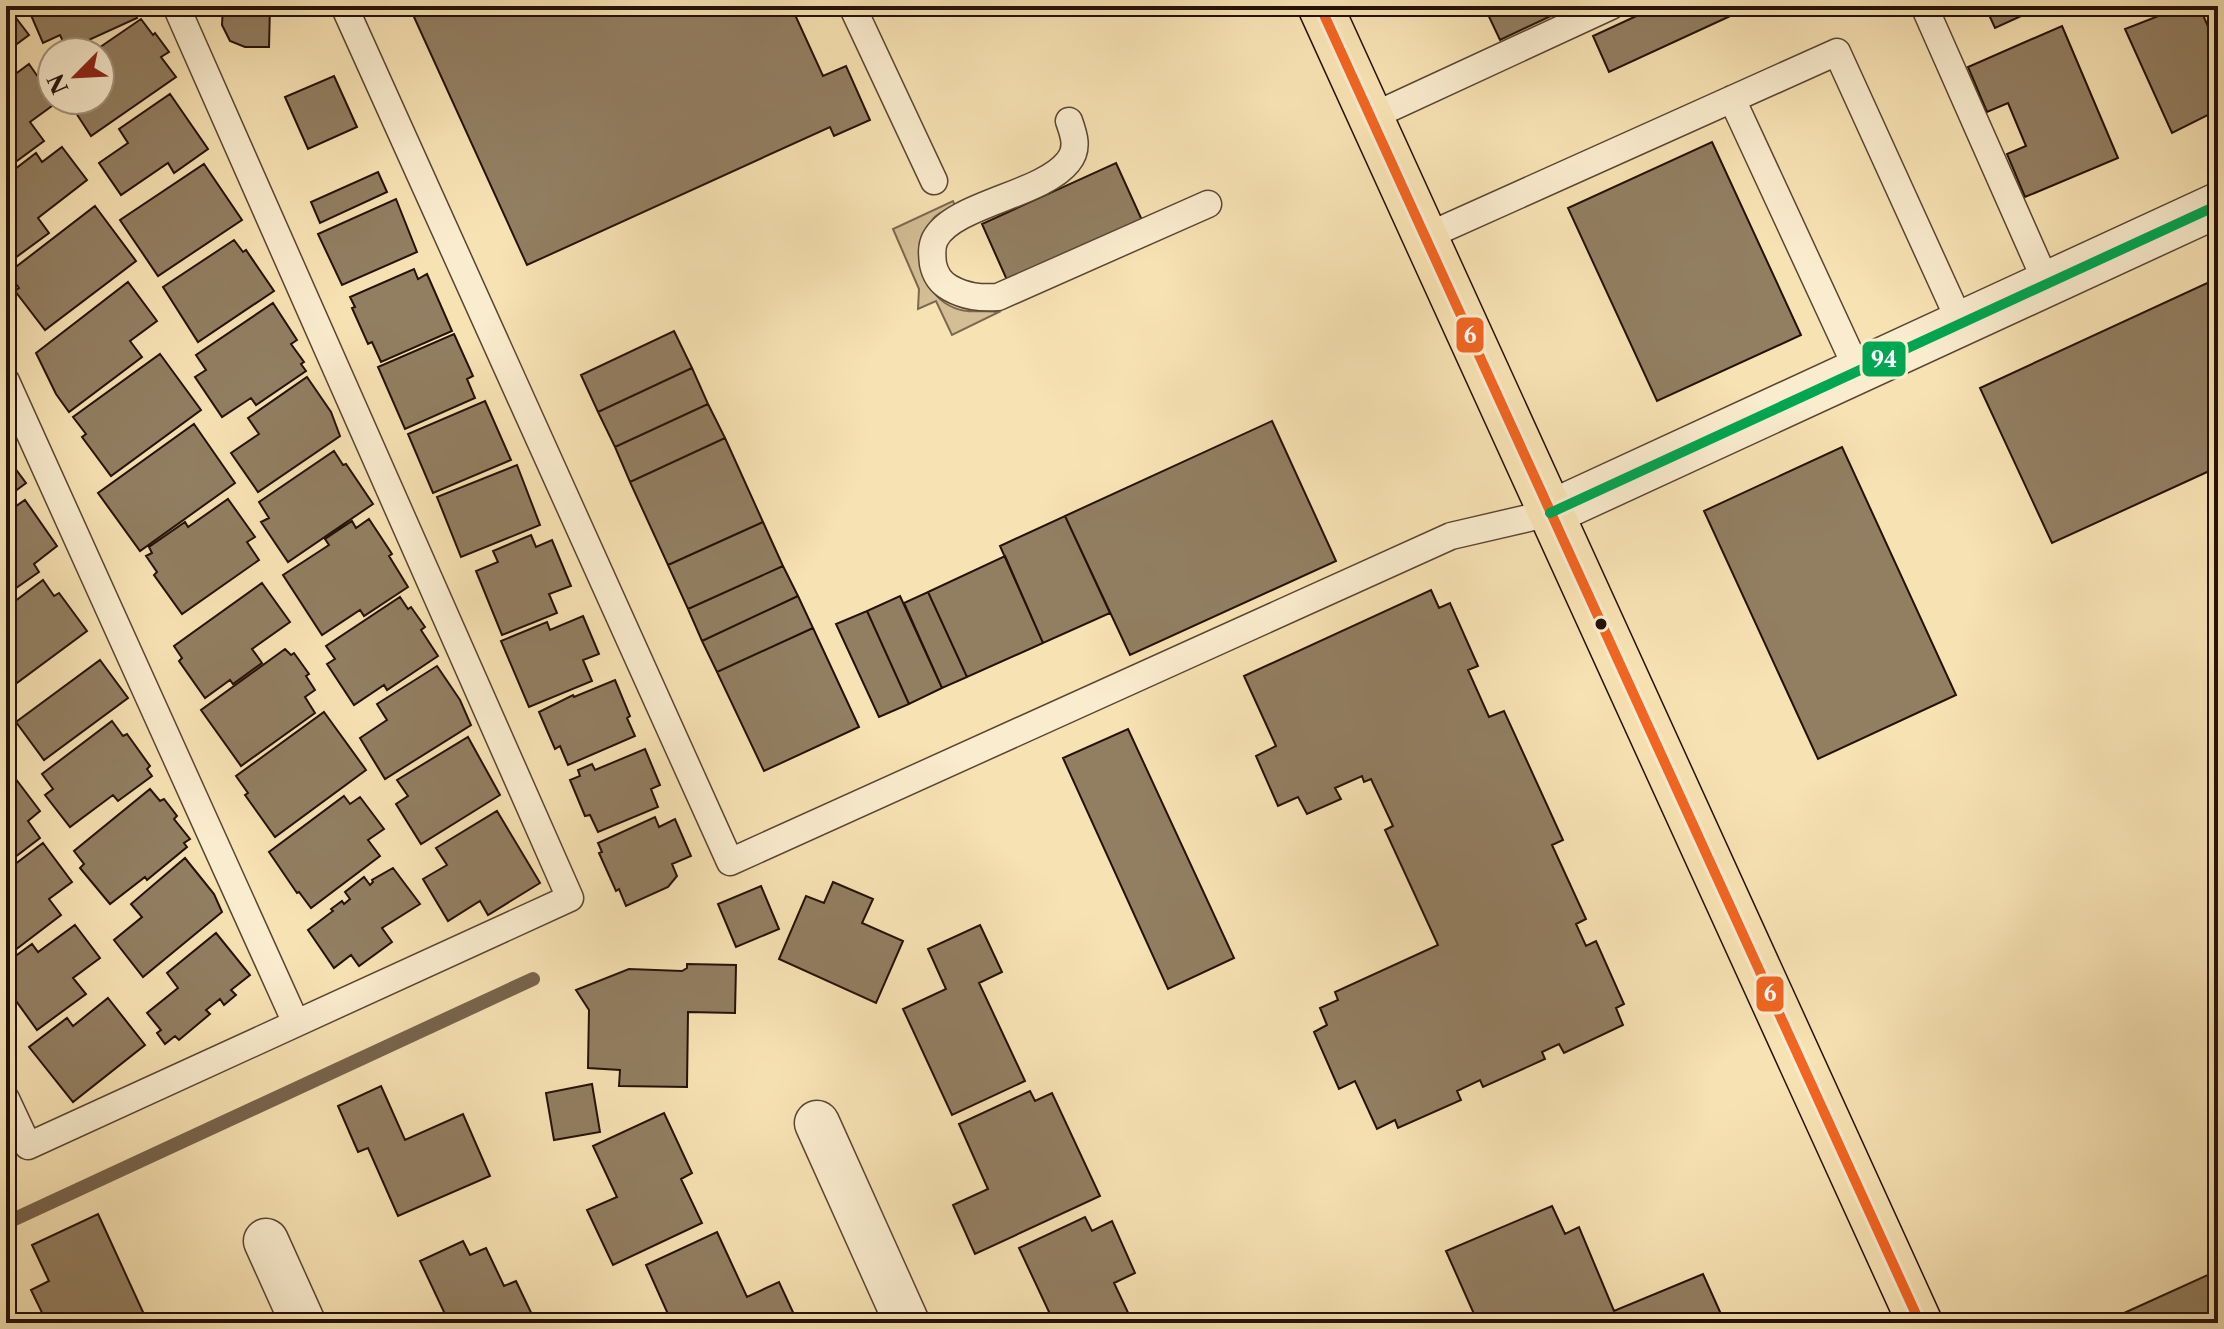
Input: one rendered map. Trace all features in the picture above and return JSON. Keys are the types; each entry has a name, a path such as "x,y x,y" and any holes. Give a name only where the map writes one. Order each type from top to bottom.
{"main road":[{"path":"1328,11 1425,237 1920,1323"}],"street":[{"path":"1550,513 2218,205"},
{"path":"817,1123 907,1323"},
{"path":"266,1241 303,1323"}],"lane":[{"path":"6,1099 28,1146 570,898 176,6"},
{"path":"344,6 730,862 1451,536 1550,513"},
{"path":"852,6 934,181"},
{"path":"1371,117 1611,6"},
{"path":"1924,6 2047,284"},
{"path":"1425,237 1837,52 1961,324"},
{"path":"1732,99 1858,371"},
{"path":"1069,121 1075,136 1074,150 1068,163 1036,184 956,220 935,239 932,252 934,270 944,285 962,295 998,297 1208,204"},
{"path":"6,381 296,1023"}],"shaded area":[{"path":"953,201 955,206 935,217 927,229 922,251 925,275 937,296 952,307 966,311 999,312 952,335 936,301 918,309 919,289 893,229"}],"building":[{"path":"27,6 132,6 137,18 98,36 40,36"},
{"path":"223,6 270,6 269,47 245,47 230,41 222,25"},
{"path":"409,6 791,6 823,76 846,66 870,120 834,136 830,127 527,265"},
{"path":"1484,6 1572,6 1500,40"},
{"path":"1658,6 1752,6 1609,72 1593,36"},
{"path":"1985,6 2043,6 1995,28"},
{"path":"2184,6 2199,6 2218,49 2218,110 2172,133 2125,29"},
{"path":"13,14 29,35 6,52 6,19"},
{"path":"141,19 169,52 161,57 176,77 91,136 78,116 116,116 116,36"},
{"path":"2062,26 2118,158 2025,197 2007,154 2026,146 2008,103 1987,112 1968,67"},
{"path":"29,64 36,74 38,116 30,122 44,141 6,169 6,81"},
{"path":"334,76 357,127 308,149 285,97"},
{"path":"170,94 208,149 174,173 168,163 121,195 99,163 128,143 119,129"},
{"path":"1712,142 1801,335 1657,401 1568,208"},
{"path":"62,147 87,180 38,218 49,233 11,261 6,253 6,176 36,153 42,162"},
{"path":"1116,163 1146,229 1011,289 982,224"},
{"path":"204,164 242,220 158,276 120,220"},
{"path":"378,172 387,192 320,223 311,202"},
{"path":"396,199 417,252 342,285 318,234"},
{"path":"95,206 136,261 45,330 15,291 19,288 8,273"},
{"path":"234,240 243,252 246,250 274,291 198,342 163,287"},
{"path":"414,269 418,279 427,274 452,331 381,362 372,342 368,344 350,297"},
{"path":"2218,278 2218,467 2052,543 1980,388"},
{"path":"128,282 157,321 130,341 142,357 69,412 56,394 36,353"},
{"path":"273,303 297,340 291,344 304,362 301,364 306,371 256,405 251,398 222,417 195,377 206,370 196,355"},
{"path":"674,331 692,368 598,412 581,375"},
{"path":"454,334 473,376 467,379 475,398 405,429 378,367"},
{"path":"160,354 201,410 111,476 82,437 86,434 73,417"},
{"path":"692,368 708,404 615,447 598,412"},
{"path":"307,377 331,412 340,436 258,492 231,453 259,434 248,418"},
{"path":"485,401 511,460 433,493 408,434"},
{"path":"708,404 725,438 630,482 615,447"},
{"path":"1272,421 1336,561 1130,655 1065,516"},
{"path":"194,424 235,483 140,551 98,493"},
{"path":"725,438 763,522 668,565 630,482"},
{"path":"1842,447 1956,695 1818,759 1704,511"},
{"path":"334,451 373,504 288,562 261,522 269,518 259,502"},
{"path":"6,456 26,483 6,498"},
{"path":"517,465 540,525 461,557 437,497"},
{"path":"228,499 255,537 247,542 259,560 182,614 154,575 157,572 146,556 152,553 149,547 185,522 188,527"},
{"path":"25,500 57,546 34,564 39,572 6,595 6,513"},
{"path":"1065,516 1110,613 1043,643 1000,546"},
{"path":"369,519 392,554 389,556 408,587 364,616 360,610 322,635 283,575 329,545 325,539 352,521 356,528"},
{"path":"763,522 783,566 688,609 668,565"},
{"path":"531,535 536,547 552,540 571,586 549,594 557,613 502,635 476,571 498,562 493,551"},
{"path":"1005,556 1043,643 967,677 928,592"},
{"path":"783,566 798,596 702,641 688,609"},
{"path":"43,580 54,596 59,593 87,631 10,688 6,683 6,608"},
{"path":"262,583 290,622 252,649 262,663 233,684 230,680 205,698 179,661 182,658 174,646"},
{"path":"1431,590 1439,608 1450,603 1478,666 1468,670 1489,717 1504,711 1563,840 1552,845 1586,919 1576,924 1586,946 1596,941 1624,1004 1616,1008 1623,1025 1564,1053 1559,1044 1542,1052 1545,1059 1483,1087 1480,1080 1457,1091 1461,1100 1398,1128 1395,1120 1377,1129 1355,1081 1339,1089 1314,1032 1327,1025 1320,1008 1338,1000 1335,992 1438,945 1385,830 1393,826 1371,779 1364,782 1362,776 1335,788 1341,799 1307,814 1298,797 1278,806 1256,756 1276,746 1244,676"},
{"path":"928,592 967,677 942,688 904,603"},
{"path":"798,596 813,628 717,672 702,641"},
{"path":"900,596 942,688 909,704 867,611"},
{"path":"400,597 425,627 421,630 438,656 387,690 384,685 354,705 327,664 335,659 326,646"},
{"path":"867,611 909,704 879,717 836,624"},
{"path":"583,616 599,654 583,660 592,681 529,707 501,641 547,622 550,630"},
{"path":"813,628 859,727 764,771 717,672"},
{"path":"285,649 291,655 294,653 309,674 306,676 315,690 305,697 315,713 241,766 201,710"},
{"path":"100,660 128,698 44,760 16,722"},
{"path":"437,666 460,700 471,725 385,779 360,738 387,720 377,704"},
{"path":"615,680 635,736 568,765 560,746 555,749 539,712 573,695"},
{"path":"324,712 366,770 275,837 245,795 248,793 236,776"},
{"path":"112,721 123,736 127,734 150,766 147,769 152,776 118,801 113,795 70,827 45,795 53,789 42,774"},
{"path":"1128,729 1234,958 1168,989 1063,758"},
{"path":"468,737 500,795 421,844 396,804 408,796 397,780"},
{"path":"645,749 660,785 651,789 658,807 598,832 590,815 585,816 570,780 580,776 578,770 592,764 595,770"},
{"path":"12,774 40,811 28,821 40,838 6,864 6,778"},
{"path":"150,789 160,801 164,799 177,816 174,819 190,839 184,843 187,847 147,880 145,877 110,904 80,868 84,864 74,851"},
{"path":"344,796 350,804 360,797 384,829 368,840 380,856 311,908 269,852"},
{"path":"497,811 540,883 488,915 480,901 448,921 423,879 447,865 436,848"},
{"path":"655,817 659,827 675,819 691,856 672,864 677,876 668,887 626,906 599,853 602,852 598,843"},
{"path":"43,843 72,882 49,899 61,915 6,957 6,871"},
{"path":"185,858 214,894 222,912 143,977 114,940 142,917 131,904"},
{"path":"393,868 420,904 382,928 392,942 359,966 351,955 334,968 308,930 333,911 331,909 350,899 345,892 364,877 370,885 372,880"},
{"path":"833,882 873,899 862,923 903,941 876,1003 779,959 806,896 824,903"},
{"path":"761,886 779,929 736,947 718,904"},
{"path":"75,925 100,958 73,978 86,994 37,1030 6,987 6,963 32,944 38,952"},
{"path":"980,925 1002,972 979,983 1025,1081 952,1115 903,1009 946,989 928,949"},
{"path":"216,933 250,975 231,990 236,995 224,1005 220,999 206,1010 210,1014 179,1040 175,1036 165,1044 157,1033 161,1030 147,1013 178,988 167,973"},
{"path":"687,964 736,965 735,1013 688,1012 687,1087 619,1086 620,1070 588,1068 589,1010 576,990 629,969 682,971"},
{"path":"108,998 145,1045 73,1102 29,1047 67,1018 73,1026"},
{"path":"592,1084 600,1132 554,1140 546,1093"},
{"path":"381,1086 405,1140 463,1114 490,1176 398,1216 368,1148 358,1152 338,1106"},
{"path":"1030,1091 1035,1101 1052,1093 1100,1196 975,1254 953,1205 988,1189 959,1124"},
{"path":"664,1113 692,1173 681,1179 702,1223 613,1265 587,1210 617,1197 593,1146"},
{"path":"1552,1206 1565,1234 1579,1227 1614,1311 1703,1274 1725,1323 1478,1323 1446,1251"},
{"path":"98,1214 148,1323 47,1323 31,1290 49,1281 32,1245"},
{"path":"1085,1217 1092,1231 1112,1221 1135,1273 1114,1283 1132,1321 1031,1323 1050,1314 1019,1248"},
{"path":"717,1232 747,1297 779,1282 798,1323 672,1323 646,1265"},
{"path":"463,1241 470,1255 486,1248 504,1286 516,1281 536,1323 425,1323 445,1314 420,1261"},
{"path":"2212,1273 2218,1286 2218,1323 2102,1323"}],"waterway":[{"path":"6,1223 533,979"}],"transit line":[{"name":"6","path":"1320,6 1920,1323"},
{"name":"94","path":"1550,513 2218,205"}]}
